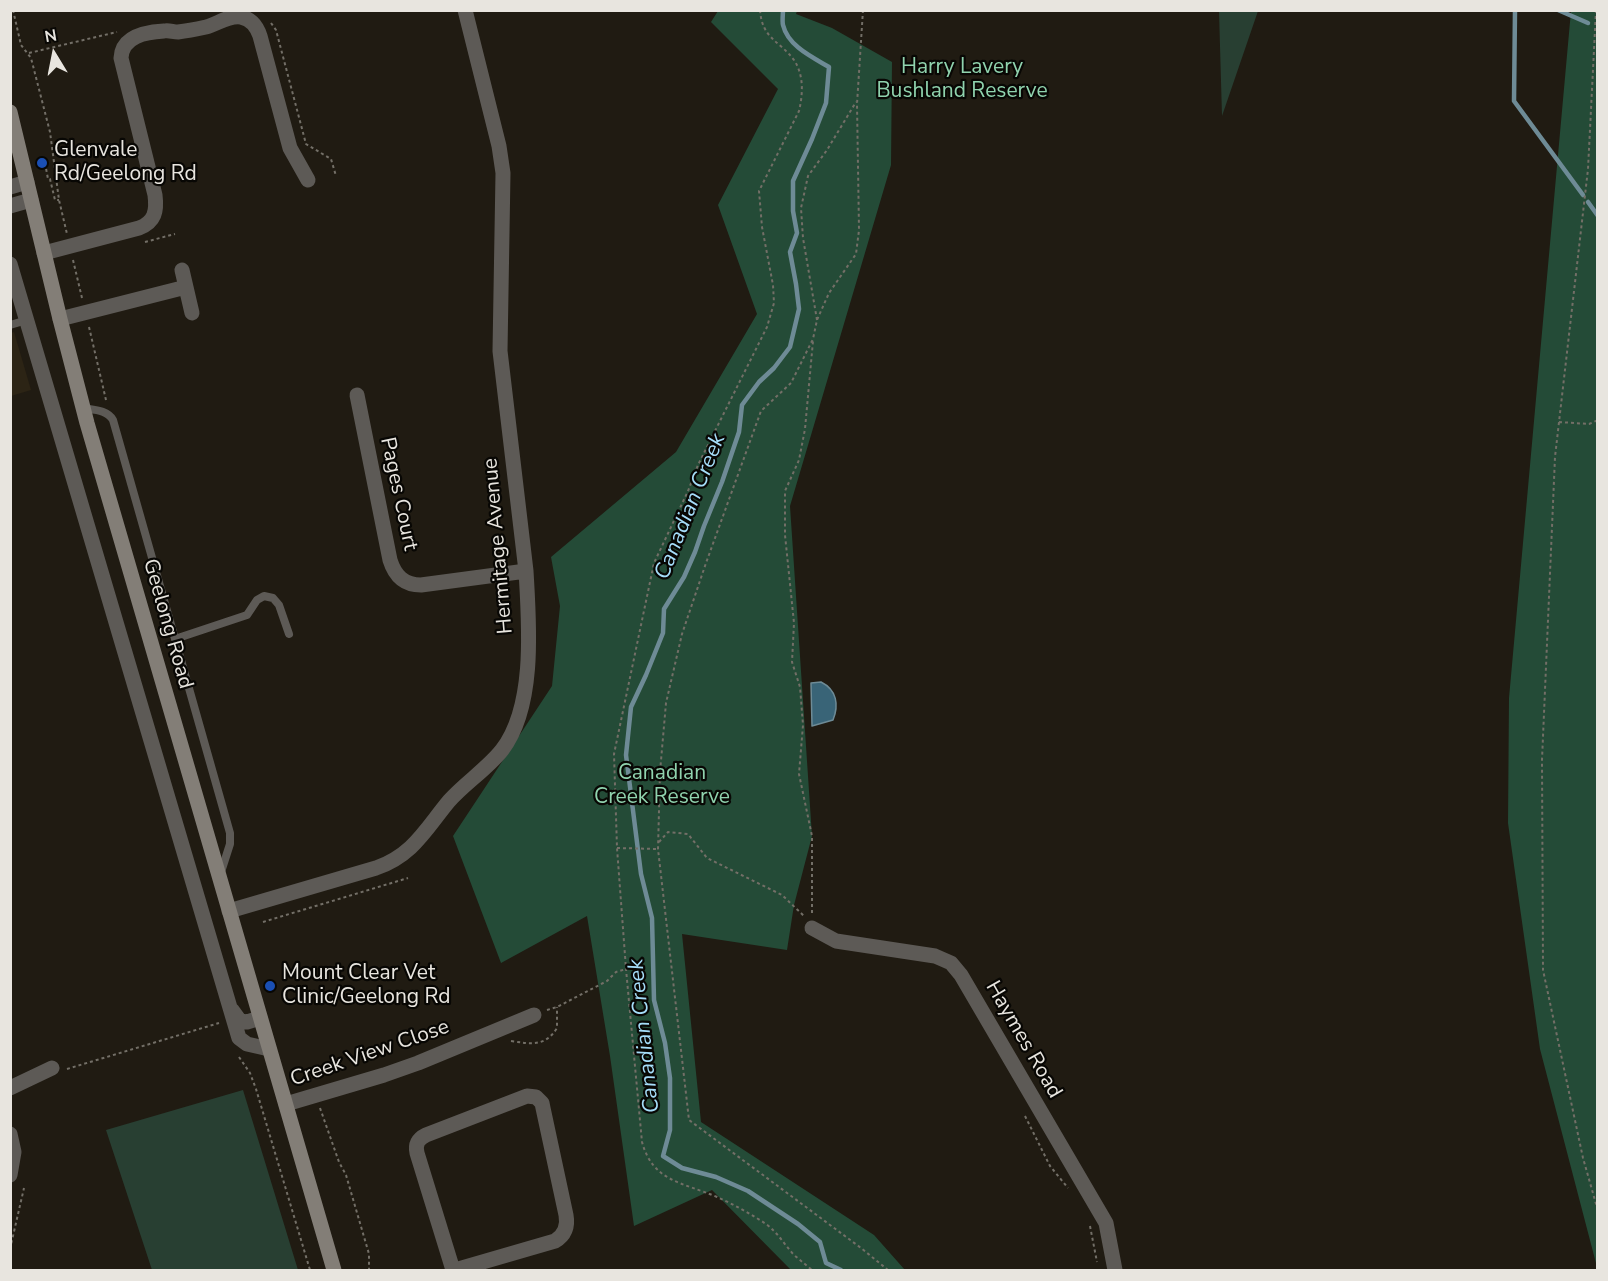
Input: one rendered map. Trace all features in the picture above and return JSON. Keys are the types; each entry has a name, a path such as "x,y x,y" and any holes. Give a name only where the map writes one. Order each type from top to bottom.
{"main road":[{"name":"Geelong Road","path":"10,112 83,408 334,1270"},
{"name":"Geelong Road","path":"297,1144 344,1270"}],"street":[{"name":"Hermitage Avenue","path":"229,911 376,868 408,852 455,795 500,753 514,729 520,711 525,688 529,642 526,571 500,351 502,165 465,10"},
{"path":"44,253 139,228 148,224 154,216 155,195 121,58 122,48 127,42 143,34 205,27 232,17 242,17 251,21 260,36 290,148 308,180"},
{"path":"10,187 27,182"},
{"path":"10,206 31,200"},
{"path":"10,264 239,1038 243,1042 269,1049"},
{"path":"182,270 192,314"},
{"path":"60,319 186,287"},
{"name":"Pages Court","path":"357,395 390,560 400,579 408,584 421,585 526,571"},
{"name":"Haymes Road","path":"812,928 836,941 934,956 951,963 961,975 1106,1223 1115,1270"},
{"path":"229,1002 240,1022 260,1018"},
{"name":"Creek View Close","path":"286,1104 418,1063 534,1014"},
{"path":"10,1088 52,1068"},
{"path":"527,1096 537,1097 543,1108 567,1215 565,1231 555,1241 454,1270 417,1153 417,1143 426,1135 527,1096"},
{"path":"10,1134 14,1149 12,1165"}],"lane":[{"path":"10,325 27,320"},
{"path":"83,408 106,413 113,420 228,825 230,842 219,878"},
{"path":"175,639 247,615 258,600 264,596 273,598 279,605 289,634"}],"path":[{"path":"13,10 21,45 31,58 50,132 59,200 55,200 45,163"},
{"path":"760,10 760,20 765,30 794,60 802,80 799,111 759,191 762,227 773,285 774,303 767,327 698,465 654,563 614,754 617,848 642,1142 646,1155 654,1167 668,1178 719,1198 765,1224 779,1234 793,1254 812,1270"},
{"path":"812,928 812,836 799,774 803,724 801,687 792,662 794,623 785,535 785,491 800,460 817,320 829,293 856,254 859,231 857,100 863,10"},
{"path":"1596,10 1588,170 1555,457 1542,760 1543,970 1583,1158 1598,1211"},
{"path":"267,17 276,30 306,144 331,159 336,176"},
{"path":"817,320 803,238 801,208 808,176 827,150 857,100"},
{"path":"85,313 108,408"},
{"path":"813,339 791,383 761,411 682,634 666,703 660,772 658,849 689,1120 888,1270"},
{"path":"1559,422 1590,424 1598,420"},
{"path":"659,842 668,832 688,834 707,858 782,895 802,913"},
{"path":"617,848 658,849"},
{"path":"263,922 408,878"},
{"path":"534,1014 557,1008 607,981 616,972 626,969"},
{"path":"509,1041 538,1043 547,1040 557,1028 557,1008"},
{"path":"52,1068 67,1069 233,1019"},
{"path":"235,1052 250,1073 256,1089 310,1270"},
{"path":"320,1108 339,1162 346,1175 369,1254 369,1270"},
{"path":"1023,1110 1050,1166 1071,1192"},
{"path":"10,1249 24,1188"},
{"path":"1088,1221 1099,1270"}],"shaded area":[{"path":"14,332 31,390 11,396 11,333"}],"green space":[{"name":"Canadian Creek Reserve","path":"718,11 797,11 796,14 832,28 892,62 891,165 790,506 812,836 794,905 787,950 682,934 701,1122 874,1235 905,1270 791,1270 712,1190 634,1226 587,916 501,963 453,836 552,686 560,606 551,557 676,452 757,314 718,205 778,89 711,22"},
{"path":"1219,11 1258,11 1222,116"},
{"path":"1571,11 1598,11 1597,1267 1540,1049 1508,823 1509,698"},
{"path":"243,1090 298,1270 152,1270 106,1130"}],"water":[{"path":"821,682 830,689 835,698 835,714 833,720 812,726 811,683"}],"waterway":[{"name":"Canadian Creek","path":"783,10 783,25 790,39 808,55 829,67 826,103 793,181 793,211 797,233 790,252 799,309 790,347 742,405 739,432 722,482 684,577 664,609 663,633 631,707 626,755 641,874 652,918 654,1000 665,1043 670,1078 670,1130 663,1156 682,1168 716,1177 748,1191 798,1224 820,1242 826,1263 841,1270"},
{"path":"1515,10 1514,101 1583,195"},
{"path":"1558,10 1588,23"},
{"path":"1588,202 1598,216"}],"place":[{"name":"Glenvale Rd/Geelong Rd","path":"42,163"},
{"name":"Mount Clear Vet Clinic/Geelong Rd","path":"270,986"}],"park label":[{"name":"Harry Lavery Bushland Reserve","path":"962,80"}]}
